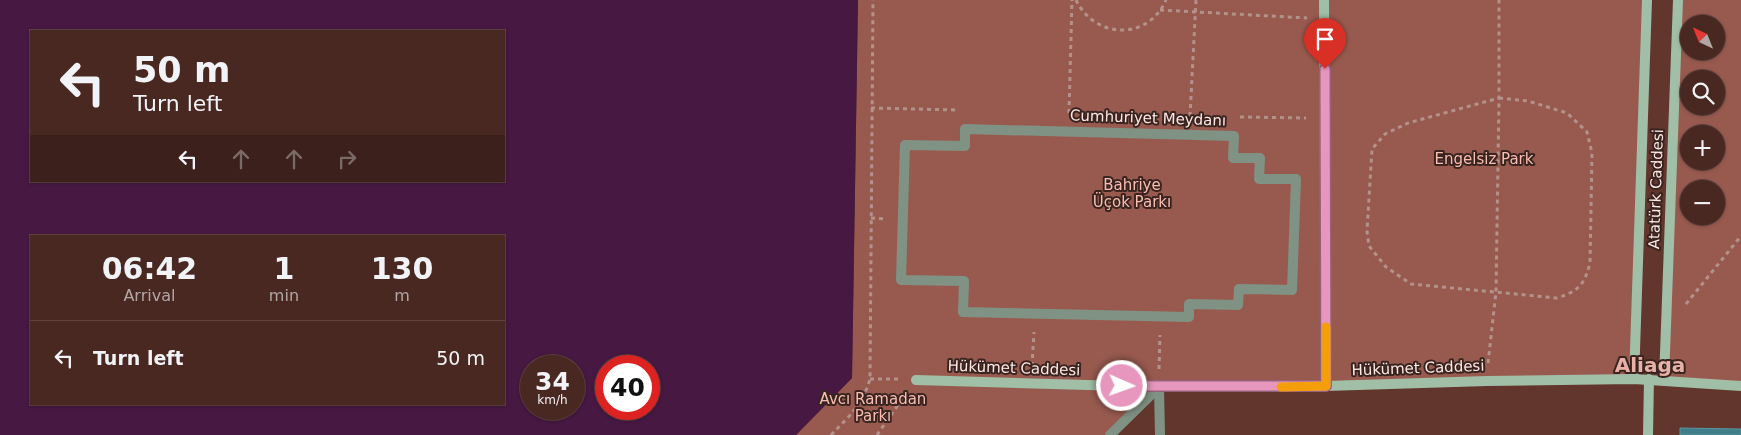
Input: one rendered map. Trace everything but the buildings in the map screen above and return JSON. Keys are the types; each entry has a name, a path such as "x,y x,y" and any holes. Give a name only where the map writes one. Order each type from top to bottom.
{"street":[{"path":"1324,0 1326,386"},
{"name":"Atatürk Caddesi","path":"1634,379 1648,0"},
{"name":"Atatürk Caddesi","path":"1664,380 1678,0"},
{"name":"Cumhuriyet Meydanı","path":"965,129 1234,136 1233,158 1260,158 1259,179 1296,180 1292,290 1239,289 1238,305 1190,304 1189,318 1036,314 963,312 964,281 901,280 905,145 965,146 965,129"},
{"path":"1648,435 1649,379"},
{"name":"Hükümet Caddesi","path":"916,380 1159,387 1326,386 1487,381 1649,379 1741,386"},
{"path":"1110,435 1159,387"},
{"path":"1159,387 1160,435"}],"path":[{"path":"831,435 859,406 870,379 873,0"},
{"path":"1069,113 1072,0"},
{"path":"1076,0 1082,11 1094,22 1109,29 1126,30 1142,26 1156,16 1166,0"},
{"path":"1190,134 1196,0"},
{"path":"1487,381 1496,292 1499,0"},
{"path":"1160,10 1324,18"},
{"path":"1499,98 1528,101 1567,113 1587,132 1592,153 1590,264 1586,279 1573,292 1557,298 1410,284 1386,266 1369,246 1367,231 1372,149 1385,134 1408,123 1499,98"},
{"path":"1666,329 1741,236"},
{"path":"1031,384 1036,314"},
{"path":"1159,387 1161,317"},
{"path":"870,379 916,380"},
{"path":"877,435 916,380"}],"green space":[{"path":"858,0 1647,0 1634,379 1159,387 1110,435 796,435 852,378"},
{"path":"1678,0 1741,0 1741,386 1664,380"}],"shaded area":[{"path":"0,0 858,0 852,378 796,435 0,435"}],"slow traffic":[{"path":"1281,387 1326,386 1326,327"}],"district":[{"name":"Aliaga","path":"1650,365"}],"route":[{"path":"1122,386 1326,386 1325,69"}],"park label":[{"name":"Engelsiz Park","path":"1484,159"},
{"name":"Bahriye Üçok Parkı","path":"1132,194"},
{"name":"Avcı Ramadan Parkı","path":"873,408"}]}
